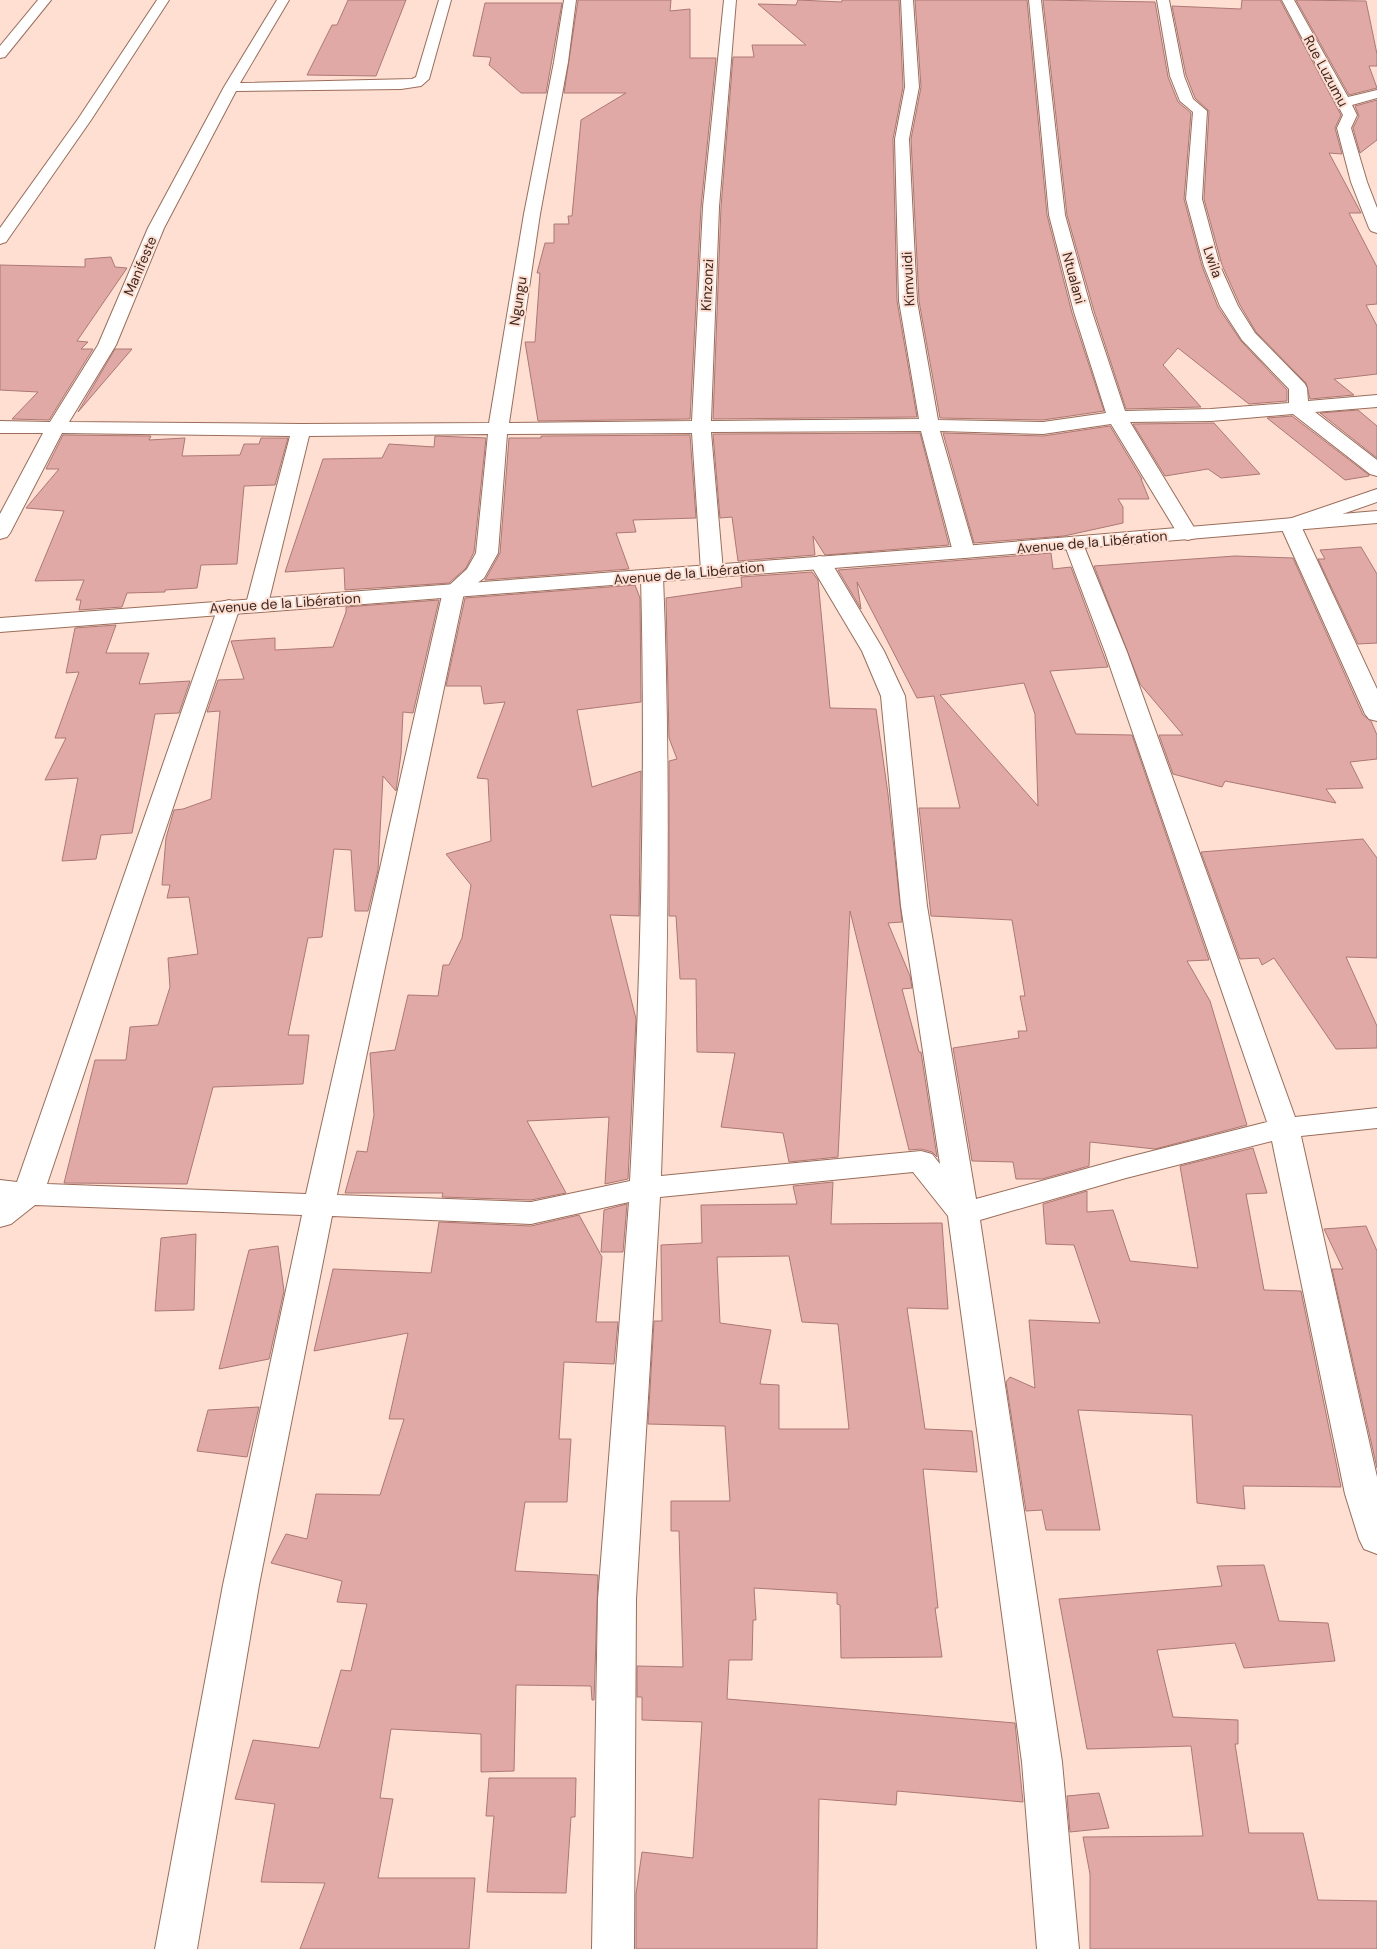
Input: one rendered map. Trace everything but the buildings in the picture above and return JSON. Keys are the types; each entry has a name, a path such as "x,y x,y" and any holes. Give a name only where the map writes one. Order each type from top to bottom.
{"main road":[{"path":"0,54 45,0"},
{"path":"0,239 84,120 163,0"},
{"name":"Manifeste","path":"0,533 56,427 107,345 156,228 230,88 283,0"},
{"path":"230,88 401,85 416,83 422,79 445,0"},
{"name":"Ngungu","path":"454,591 476,573 487,553 498,429 532,214 561,62 570,0"},
{"name":"Kinzonzi","path":"712,571 700,427 711,207 730,0"},
{"name":"Kimvuidi","path":"907,0 912,87 902,139 908,301 929,425 964,552"},
{"name":"Ntualani","path":"1035,0 1057,215 1083,312 1117,417 1188,534"},
{"name":"Lwila","path":"1164,0 1177,76 1187,101 1200,111 1194,199 1212,266 1229,306 1248,336 1298,388 1300,408"},
{"name":"Rue Luzumu","path":"1288,0 1350,115 1344,128 1360,182 1377,228"},
{"path":"1343,103 1377,94"},
{"path":"0,427 300,430 929,425 1043,428 1117,417 1211,415 1377,401"},
{"path":"1300,408 1377,470"},
{"path":"257,604 300,430"},
{"path":"1377,495 1290,525 1377,714"},
{"name":"Avenue de la Libération","path":"0,625 257,604 1074,544 1377,516"},
{"path":"1074,544 1116,652 1284,1128 1363,1494 1377,1538"},
{"path":"820,562 873,651 893,696 914,906 963,1214 1042,1762 1058,1949"},
{"path":"613,1949 617,1599 645,1188 653,1013 656,702 652,576"},
{"path":"176,1949 241,1585 318,1206 454,591"},
{"path":"0,1216 14,1193 229,607"},
{"path":"963,1214 1125,1168 1284,1128 1377,1118"},
{"path":"14,1193 531,1213 645,1188 921,1161 963,1214"}]}
